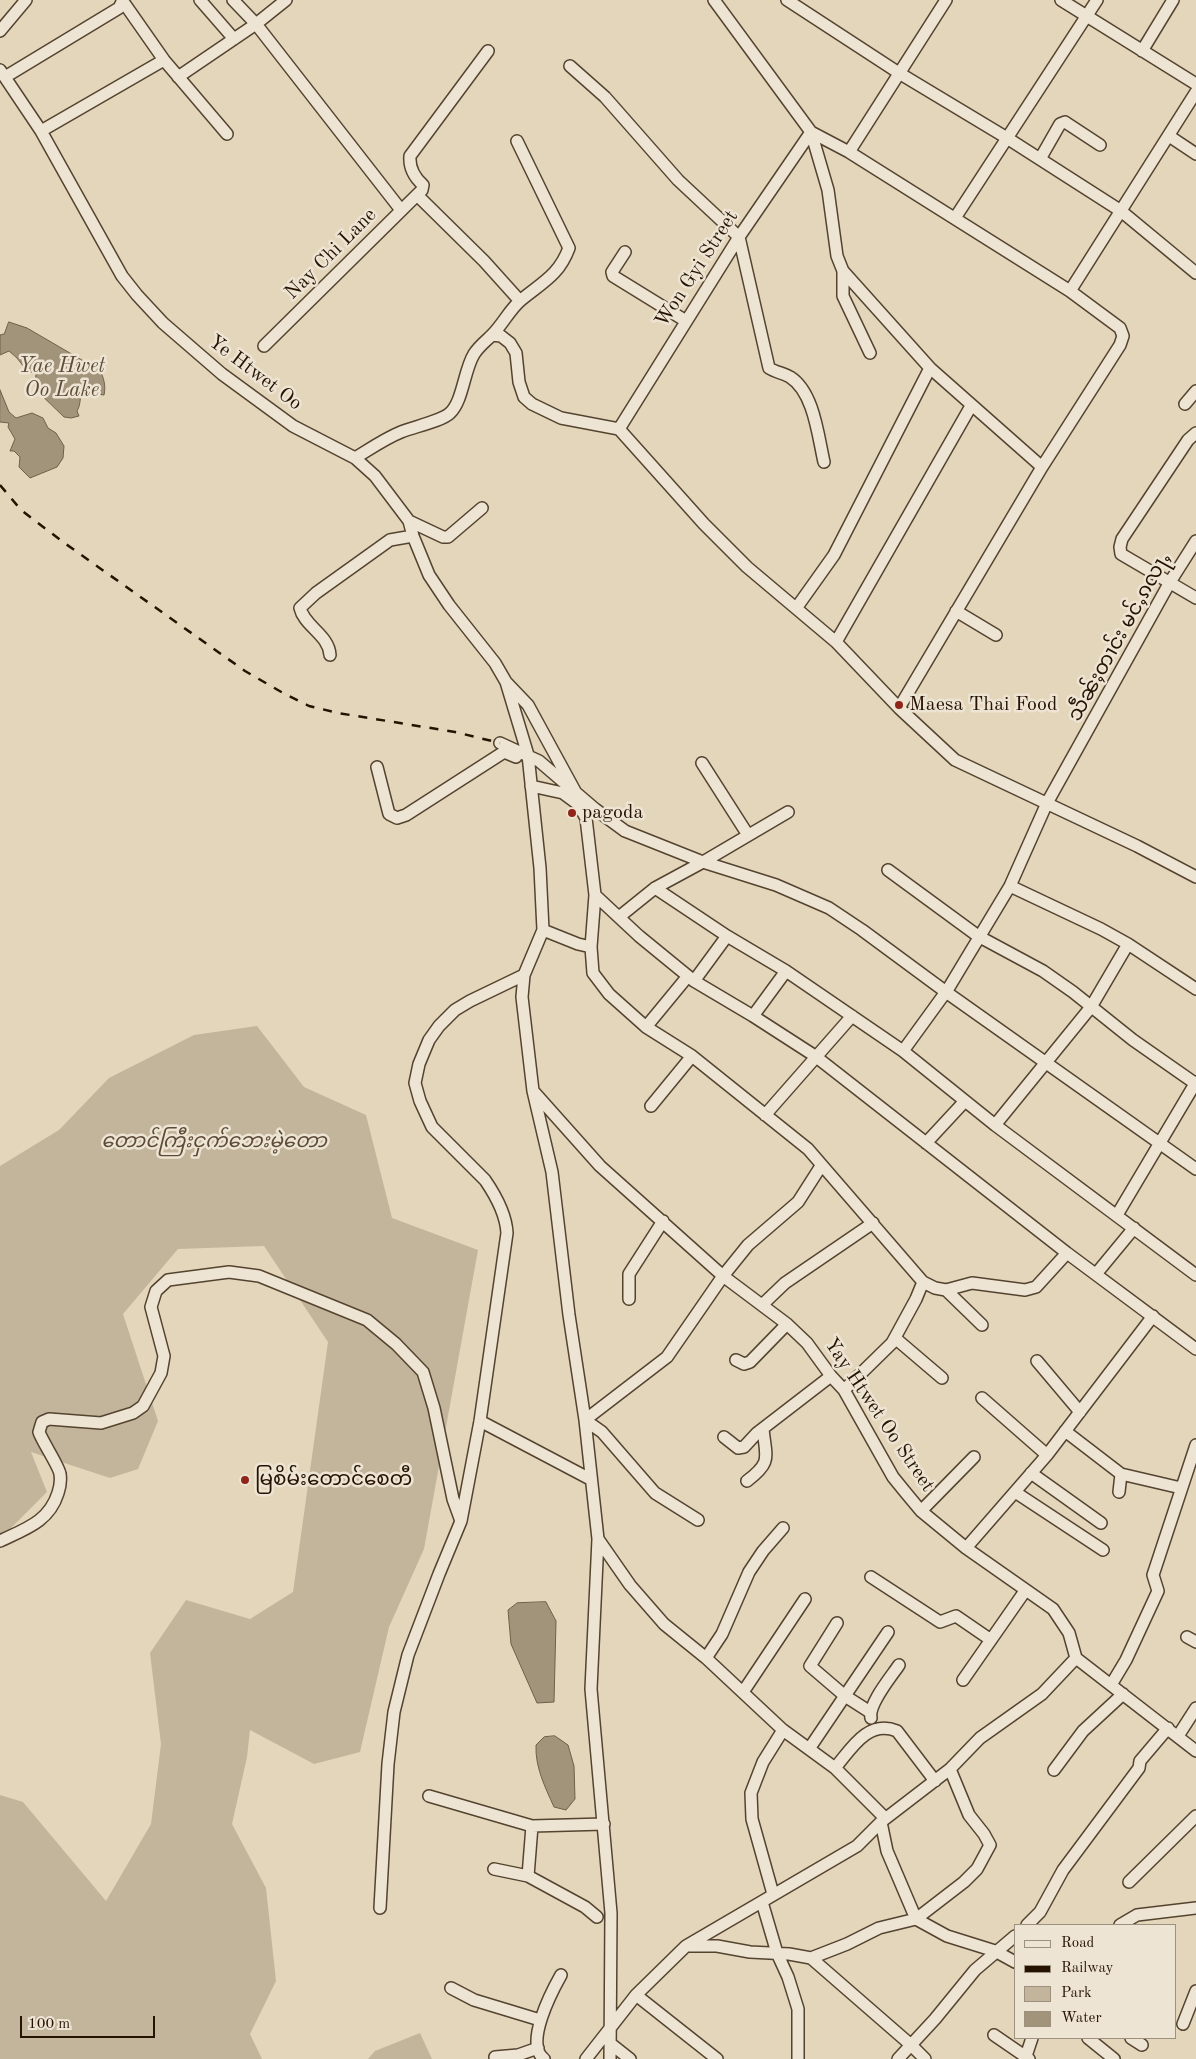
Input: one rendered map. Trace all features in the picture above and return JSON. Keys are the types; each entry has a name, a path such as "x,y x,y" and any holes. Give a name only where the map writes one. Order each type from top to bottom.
{"street":[{"path":"0,30 26,0"},
{"path":"122,0 164,60 227,134"},
{"path":"3,74 119,8 122,0"},
{"path":"200,0 234,39"},
{"path":"233,0 256,24 401,210"},
{"path":"178,77 256,24 286,0"},
{"path":"714,0 812,132 828,190 837,256 843,271 930,368 1042,467"},
{"path":"786,0 899,73 1007,138 1121,211 1196,273"},
{"path":"849,152 946,0"},
{"path":"1061,0 1196,84"},
{"path":"955,218 1097,0"},
{"path":"1142,51 1174,0"},
{"path":"488,51 410,156 409,164 420,191 520,301"},
{"path":"41,131 164,60"},
{"path":"570,66 605,97 678,180 739,237 769,368 789,376 804,389 824,462"},
{"name":"Ye Htwet Oo","path":"3,74 41,131 122,276 137,296 163,324 222,374 293,426 354,458 375,476 409,521 413,536 429,574 449,605 495,663 506,682"},
{"path":"1070,292 1196,92"},
{"path":"1040,159 1060,124 1066,122 1100,145"},
{"path":"812,132 849,152 1070,292 1120,328 1123,336 1120,345 1042,467 899,708"},
{"name":"Won Gyi Street","path":"619,428 739,237 812,132"},
{"path":"1168,136 1196,154"},
{"path":"354,458 400,432 444,418 451,413 458,401 473,355 483,341 492,336 520,301 542,285 563,264 569,248 517,142"},
{"name":"Nay Chi Lane","path":"264,346 314,299 420,191"},
{"path":"624,252 612,272 612,276 686,321"},
{"path":"843,271 843,296 870,353"},
{"path":"492,336 501,336 516,353 520,391 532,404 561,418 619,428 710,530 747,567 797,607 836,642 899,708 955,760 1048,803 1196,877"},
{"path":"797,607 834,554 930,368"},
{"path":"1186,404 1196,391"},
{"path":"836,642 971,406"},
{"path":"1196,433 1188,440 1122,539 1120,547 1121,554 1196,598"},
{"path":"409,521 443,537 448,537 482,508"},
{"path":"330,655 328,644 302,614 300,608 316,593 390,540 413,536"},
{"name":"သဵၼ်ႈတၢင်း မင်ႇၵလႃႇ","path":"903,1051 946,992 978,936 1010,886 1048,803 1170,582 1196,541"},
{"path":"956,611 996,635"},
{"path":"506,682 528,759 540,868 543,930 524,975 522,997 533,1091 552,1172 569,1314 585,1420 598,1539 591,1689 611,1914 609,1970 610,2059"},
{"path":"506,682 528,705 586,818 595,895 591,947 593,973 609,994 646,1027 692,1056 808,1149 924,1282 935,1288 946,1290 972,1283 1026,1290 1036,1287 1067,1252"},
{"path":"500,743 550,769 577,799"},
{"path":"377,767 389,814 397,818 406,815 504,752 528,759"},
{"path":"702,762 748,835"},
{"path":"531,786 563,793 577,799 625,831 703,862 776,885 829,908 1196,1168"},
{"path":"618,917 655,888 788,812"},
{"path":"888,870 978,936 1043,971 1133,1040 1196,1083 1117,1215"},
{"path":"1010,886 1101,929 1128,944 1196,989"},
{"path":"655,888 727,936 786,971 903,1051 995,1125 1196,1276"},
{"path":"595,895 691,979 815,1056 1067,1252 1196,1349"},
{"path":"543,930 578,944 591,947"},
{"path":"646,1027 691,979 727,936"},
{"path":"995,1125 1091,1006 1128,944"},
{"path":"753,1016 786,971"},
{"path":"380,1908 388,1764 394,1712 408,1655 461,1521 480,1420 507,1233 506,1219 485,1180 432,1127 420,1101 415,1083 419,1064 429,1040 439,1026 455,1010 470,1000 524,975"},
{"path":"765,1115 852,1016"},
{"path":"652,1106 692,1056"},
{"name":"Yay Htwet Oo Street","path":"533,1091 600,1166 723,1276 787,1324 808,1343 831,1376 844,1390 893,1477 921,1511 966,1548 1025,1591 1053,1608 1069,1634 1076,1658"},
{"path":"926,1143 965,1101"},
{"path":"585,1420 667,1357 723,1276 748,1245 798,1202 822,1166"},
{"path":"629,1299 629,1274 662,1221"},
{"path":"762,1305 785,1282 873,1223"},
{"path":"1096,1274 1134,1228"},
{"path":"0,1541 37,1524 49,1512 60,1488 60,1472 43,1445 39,1432 42,1422 49,1419 101,1423 132,1413 143,1406 161,1373 164,1356 151,1307 156,1291 168,1280 229,1272 259,1276 367,1320 396,1344 423,1372 439,1427 453,1499 461,1521"},
{"path":"844,1390 892,1343 924,1282"},
{"path":"946,1290 982,1325"},
{"path":"966,1548 1047,1455 1153,1316"},
{"path":"736,1360 744,1364 750,1362 787,1324"},
{"path":"894,1338 942,1378"},
{"path":"1036,1361 1080,1412"},
{"path":"724,1437 738,1448 744,1447 763,1429 831,1376"},
{"path":"982,1398 1047,1455"},
{"path":"480,1420 590,1479"},
{"path":"585,1420 602,1432 655,1493 698,1520"},
{"path":"747,1481 759,1472 766,1462 763,1429"},
{"path":"1065,1432 1122,1474 1181,1488"},
{"path":"1111,1685 1126,1660 1158,1591 1153,1575 1196,1445"},
{"path":"921,1511 974,1457"},
{"path":"1031,1473 1101,1522"},
{"path":"1119,1492 1122,1474"},
{"path":"1014,1492 1103,1550"},
{"path":"706,1658 722,1634 749,1572 763,1551 783,1528"},
{"path":"598,1539 630,1585 664,1624 706,1658 783,1730 835,1768 883,1820 887,1852 916,1919 947,1936 995,1951 1014,1961"},
{"path":"871,1577 940,1622 956,1616 991,1640"},
{"path":"963,1680 1025,1591"},
{"path":"743,1692 805,1599"},
{"path":"837,1623 810,1666 845,1696 870,1712"},
{"path":"810,1750 888,1632"},
{"path":"586,2059 636,1995 686,1946 857,1846 883,1820 950,1769 980,1738 1042,1694 1076,1658 1196,1751"},
{"path":"873,1729 870,1712 875,1700 899,1665"},
{"path":"1054,1770 1083,1731 1123,1694"},
{"path":"1178,1736 1196,1708"},
{"path":"835,1768 858,1740 873,1729 888,1727 897,1731 935,1781"},
{"path":"1028,1924 1040,1912 1063,1870 1139,1768 1140,1761 1168,1728"},
{"path":"773,1894 752,1820 751,1793 763,1762 783,1730"},
{"path":"686,1946 717,1946 750,1952 777,1953 811,1958 847,1944 879,1928 916,1919 964,1882 977,1869 990,1845 969,1815 950,1769"},
{"path":"429,1796 532,1826 604,1824"},
{"path":"1129,1882 1196,1816"},
{"path":"528,1876 532,1826"},
{"path":"494,1869 528,1876 584,1907 597,1917"},
{"path":"762,1902 777,1953 788,1977 798,2009 798,2059"},
{"path":"1122,1924 1137,1915 1195,1909"},
{"path":"898,2059 953,1999 975,1970 1014,1937"},
{"path":"811,1958 925,2059"},
{"path":"544,2059 541,2057 538,2048 540,2020 550,1995 561,1975"},
{"path":"451,1988 474,2000 540,2020"},
{"path":"1183,2024 1196,1991"},
{"path":"636,1995 717,2059"},
{"path":"994,2035 1028,2058 1032,2039"},
{"path":"1089,2039 1114,2059"},
{"path":"1132,2039 1142,2046"},
{"path":"611,2044 630,2059"},
{"path":"495,2057 518,2055 538,2048"}],"green space":[{"name":"တောင်ကြီးငှက်ဘေးမဲ့တော","path":"257,1026 304,1087 366,1115 392,1218 478,1250 424,1549 389,1627 360,1752 314,1764 250,1730 247,1757 232,1824 266,1888 276,1981 250,2034 262,2059 0,2059 0,1795 23,1802 106,1901 151,1824 161,1744 150,1653 186,1600 250,1619 293,1592 328,1342 264,1246 178,1249 123,1314 158,1421 138,1469 110,1478 31,1452 47,1492 0,1539 0,1166 59,1130 109,1078 194,1035"},
{"path":"420,2033 432,2059 368,2059 375,2051"}],"water":[{"name":"Yae Hwet Oo Lake","path":"9,322 27,328 99,370 104,382 104,395 83,392 77,411 79,416 64,417 35,389 36,373 27,371 9,351 0,355 0,335 4,334"},
{"name":"Yae Hwet Oo Lake","path":"0,390 9,412 16,418 32,413 43,418 48,428 56,433 64,446 63,458 57,467 30,478 19,467 20,457 14,451 10,451 15,439 8,427 9,423 0,422"},
{"path":"546,1602 556,1621 554,1702 537,1703 511,1644 508,1610 517,1603"},
{"path":"555,1736 568,1745 574,1766 575,1799 566,1810 554,1807 541,1777 537,1761 536,1745 544,1737"}],"railway":[{"path":"0,485 21,510 63,542 245,671 283,693 309,706 338,713 455,732 500,743"}],"place":[{"name":"Maesa Thai Food","path":"899,705"},
{"name":"pagoda","path":"572,813"},
{"name":"မြစိမ်းတောင်စေတီ","path":"245,1480"}]}
